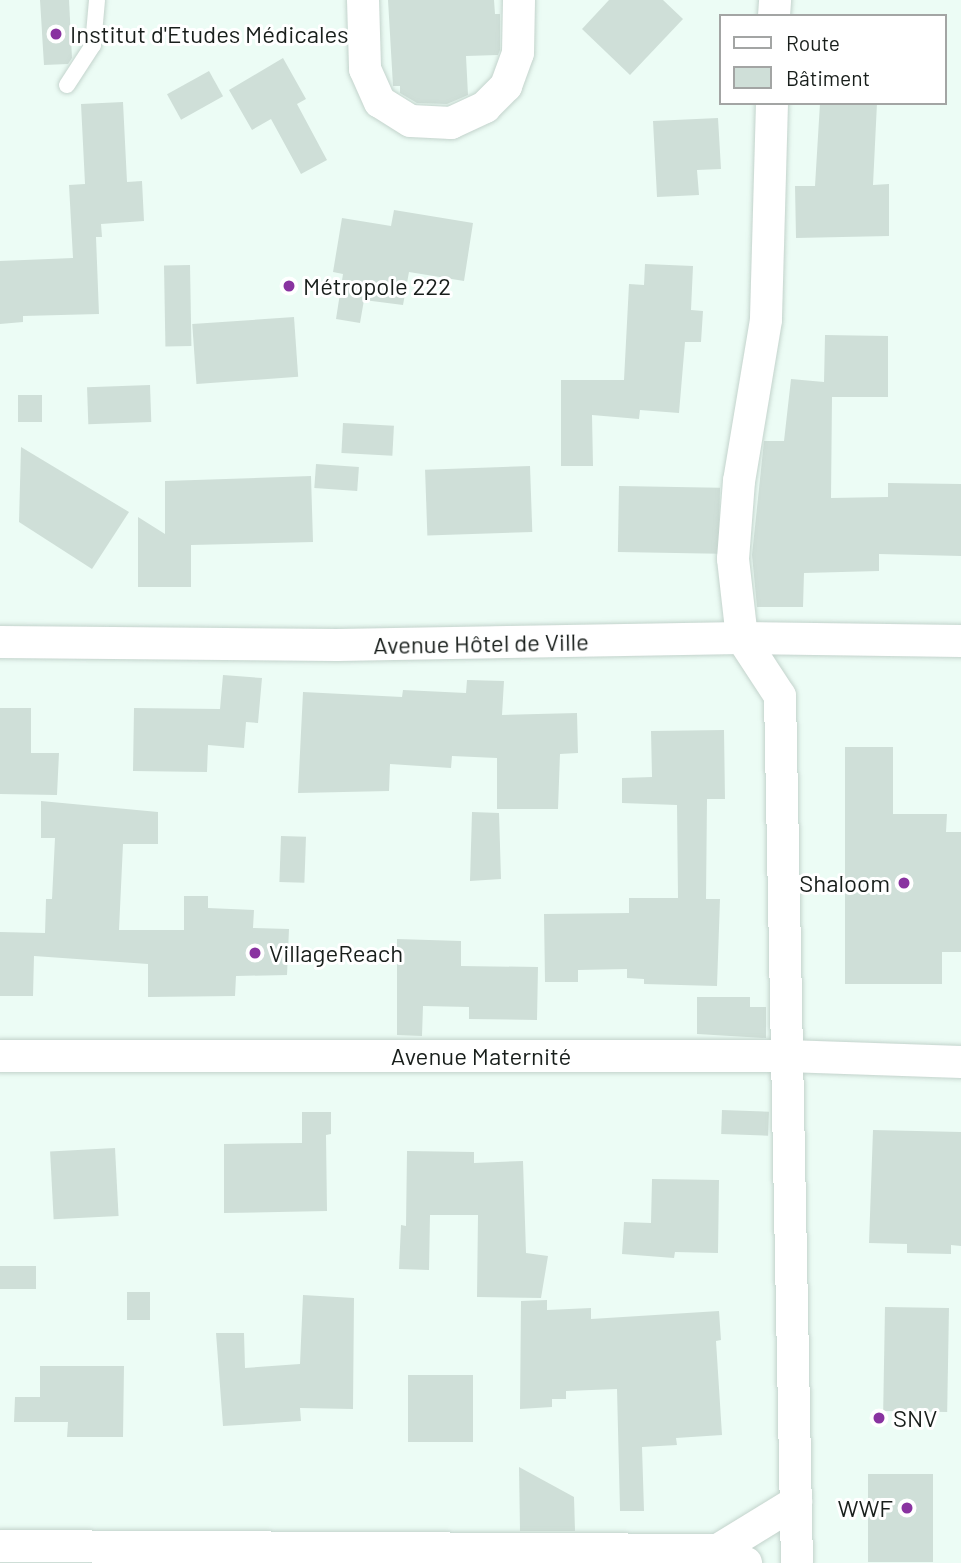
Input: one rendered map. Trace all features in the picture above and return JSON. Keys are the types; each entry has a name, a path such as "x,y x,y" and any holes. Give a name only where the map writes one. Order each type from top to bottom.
{"street":[{"path":"363,0 365,69 380,102 411,121 451,123 485,107 506,86 518,53 519,0"},
{"path":"772,105 766,320 739,481 733,558 742,638 780,696 797,1563"},
{"name":"Avenue Hôtel de Ville","path":"0,642 337,645 742,638 961,641"},
{"name":"Avenue Maternité","path":"0,1056 787,1056 961,1062"},
{"path":"0,1546 732,1557 796,1502"}],"lane":[{"path":"68,85 93,45 97,0"}],"building":[{"name":"Institut d'Etudes Médicales","path":"40,0 69,0 72,58 68,64 44,65"},
{"path":"388,0 494,0 495,14 500,14 500,50 498,55 466,56 468,95 447,104 417,103 400,93 400,86 393,86"},
{"path":"609,0 663,0 683,19 630,75 582,29"},
{"path":"283,58 306,99 297,104 327,160 301,174 271,119 252,130 229,90"},
{"path":"209,71 223,96 181,120 167,94"},
{"path":"123,102 127,182 142,181 144,221 101,224 102,237 96,237 99,314 23,316 23,322 0,324 0,261 73,258 69,185 85,184 81,104"},
{"path":"820,105 877,105 873,185 889,184 889,236 796,238 795,186 815,186"},
{"path":"718,118 721,169 697,170 699,195 657,197 653,121"},
{"path":"394,210 473,223 464,281 409,272 403,305 364,300 360,323 336,319 343,274 333,272 342,218 391,226"},
{"path":"645,264 693,266 691,310 703,311 701,342 685,342 679,413 640,410 639,419 592,415 593,466 561,466 561,380 624,380 629,284 644,285"},
{"path":"164,265 190,265 191,346 165,346"},
{"path":"294,317 298,377 196,384 192,324"},
{"path":"825,335 888,336 888,397 832,397 831,498 888,497 888,483 961,484 961,556 879,554 879,571 804,573 803,607 757,607 752,555 764,441 784,441 791,379 824,382"},
{"path":"150,385 151,422 88,424 87,387"},
{"path":"18,395 42,395 42,422 18,422"},
{"path":"343,423 394,426 392,456 341,453"},
{"path":"21,447 129,512 92,569 19,522"},
{"path":"316,464 359,467 357,491 314,488"},
{"path":"530,466 532,532 427,536 425,470"},
{"path":"311,476 313,542 191,545 191,587 138,587 138,517 165,534 165,481"},
{"path":"619,486 720,488 719,554 618,552"},
{"path":"223,675 262,678 258,723 246,722 244,748 208,745 207,772 133,771 134,708 220,709"},
{"path":"467,680 504,681 502,715 577,713 578,753 560,754 558,809 497,809 497,758 452,756 451,768 390,764 389,791 298,793 303,692 402,697 403,690 466,693"},
{"path":"0,708 31,708 31,753 59,753 57,795 0,794"},
{"path":"724,730 725,799 707,799 706,899 720,899 717,986 644,984 644,979 627,978 627,969 578,970 578,982 545,982 544,914 629,913 629,898 678,898 677,805 622,803 622,778 652,777 651,731"},
{"path":"845,747 893,747 893,814 947,814 946,832 961,832 961,952 942,952 942,984 845,984"},
{"path":"41,801 158,812 158,844 123,844 119,930 184,930 184,896 208,896 208,908 254,910 253,928 289,929 287,975 236,976 235,996 148,997 148,964 34,956 33,996 0,996 0,932 45,933 46,899 52,899 55,838 41,838"},
{"path":"472,812 499,813 501,879 470,881"},
{"path":"281,836 306,837 304,883 279,882"},
{"path":"397,939 461,941 461,966 538,967 537,1020 469,1019 469,1007 423,1006 422,1036 397,1035"},
{"path":"697,997 750,997 750,1007 766,1007 766,1038 697,1034"},
{"path":"722,1110 769,1112 768,1136 721,1134"},
{"path":"302,1112 331,1112 331,1134 326,1135 327,1211 224,1213 224,1144 302,1143"},
{"path":"873,1130 961,1132 961,1246 951,1245 951,1254 907,1253 907,1244 869,1243"},
{"path":"115,1148 119,1216 54,1219 50,1151"},
{"path":"407,1151 474,1152 474,1163 523,1161 526,1253 548,1256 541,1298 477,1297 478,1215 430,1215 429,1270 399,1269 401,1225 406,1226"},
{"path":"652,1179 719,1180 718,1253 675,1252 674,1258 622,1254 624,1222 651,1223"},
{"path":"0,1266 36,1266 36,1289 0,1289"},
{"path":"127,1292 150,1292 150,1320 127,1320"},
{"path":"303,1295 354,1298 353,1409 300,1408 301,1421 223,1426 216,1333 244,1333 245,1368 300,1364"},
{"path":"547,1300 547,1310 591,1308 591,1319 719,1311 721,1340 716,1341 722,1435 676,1438 677,1445 642,1447 644,1511 620,1511 617,1389 566,1391 566,1399 552,1399 552,1407 520,1409 521,1301"},
{"path":"885,1307 949,1308 947,1412 883,1411"},
{"path":"40,1366 124,1366 123,1437 67,1437 68,1422 14,1422 15,1397 40,1397"},
{"path":"408,1375 473,1375 473,1442 408,1442"},
{"path":"519,1467 574,1497 575,1531 520,1531"},
{"path":"868,1474 933,1474 933,1562 868,1562"}],"place":[{"name":"Institut d'Etudes Médicales","path":"56,34"},
{"name":"Métropole 222","path":"289,286"},
{"name":"Shaloom","path":"904,883"},
{"name":"VillageReach","path":"255,953"},
{"name":"SNV","path":"879,1418"},
{"name":"WWF","path":"907,1508"}]}
